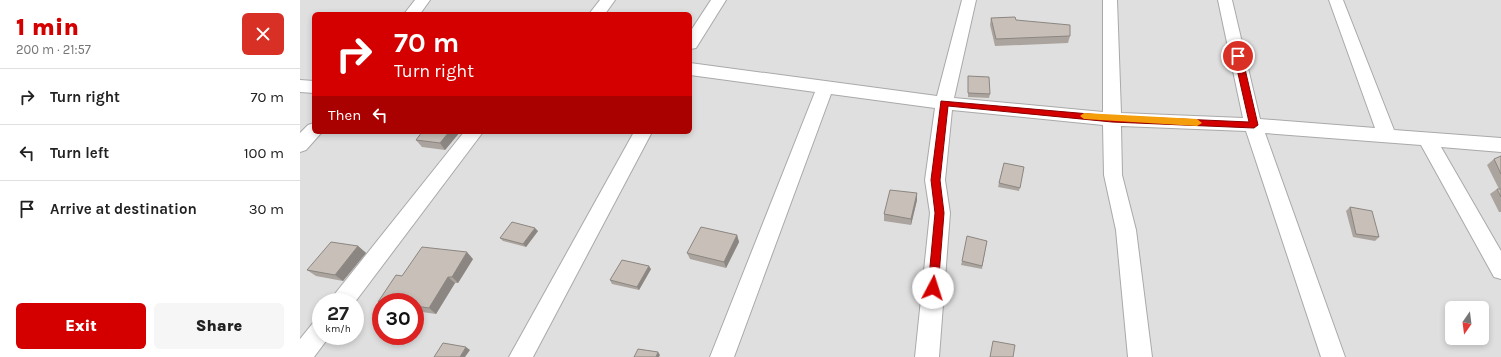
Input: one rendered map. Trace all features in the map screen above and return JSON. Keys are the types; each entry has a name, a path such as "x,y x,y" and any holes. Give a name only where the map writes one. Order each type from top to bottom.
{"street":[{"path":"414,12 423,0"},
{"path":"599,12 608,0"},
{"path":"692,41 719,0"},
{"path":"927,357 940,213 935,180 944,103 969,0"},
{"path":"1110,0 1113,175 1126,230 1140,357"},
{"path":"1225,0 1254,125 1334,357"},
{"path":"1336,0 1387,136"},
{"path":"692,69 944,103 1112,119 1254,125 1501,145"},
{"path":"300,86 312,87"},
{"path":"722,357 825,87"},
{"path":"300,145 312,132"},
{"path":"349,293 472,134"},
{"path":"521,357 642,134"},
{"path":"1427,139 1501,270"},
{"path":"300,357 312,342"}],"shaded area":[{"path":"300,0 1501,0 1501,357 300,357"}],"building":[{"path":"1015,17 1016,20 1070,25 1070,36 996,39 991,18"},
{"path":"968,76 989,77 990,94 968,93"},
{"path":"420,134 447,134 440,143 416,140"},
{"path":"1501,156 1501,174 1494,159"},
{"path":"1004,163 1024,167 1020,188 999,183"},
{"path":"1497,189 1501,189 1501,197"},
{"path":"890,190 917,193 911,219 884,214"},
{"path":"1350,207 1372,211 1379,237 1356,234"},
{"path":"512,222 535,228 523,244 500,238"},
{"path":"701,227 737,235 724,262 687,253"},
{"path":"967,236 987,241 982,266 962,261"},
{"path":"331,242 358,246 335,275 307,270"},
{"path":"422,247 467,252 452,277 448,277 429,308 424,307 424,293 384,293 396,275 402,276"},
{"path":"622,260 649,266 637,287 610,280"},
{"path":"993,341 1015,345 1013,357 990,357"},
{"path":"443,343 466,347 460,357 434,357"},
{"path":"638,349 658,352 656,357 634,357"}],"slow traffic":[{"path":"1084,116 1112,119 1197,123"}],"route":[{"path":"933,288 940,213 935,180 944,103 1112,119 1254,125 1238,56"}]}
